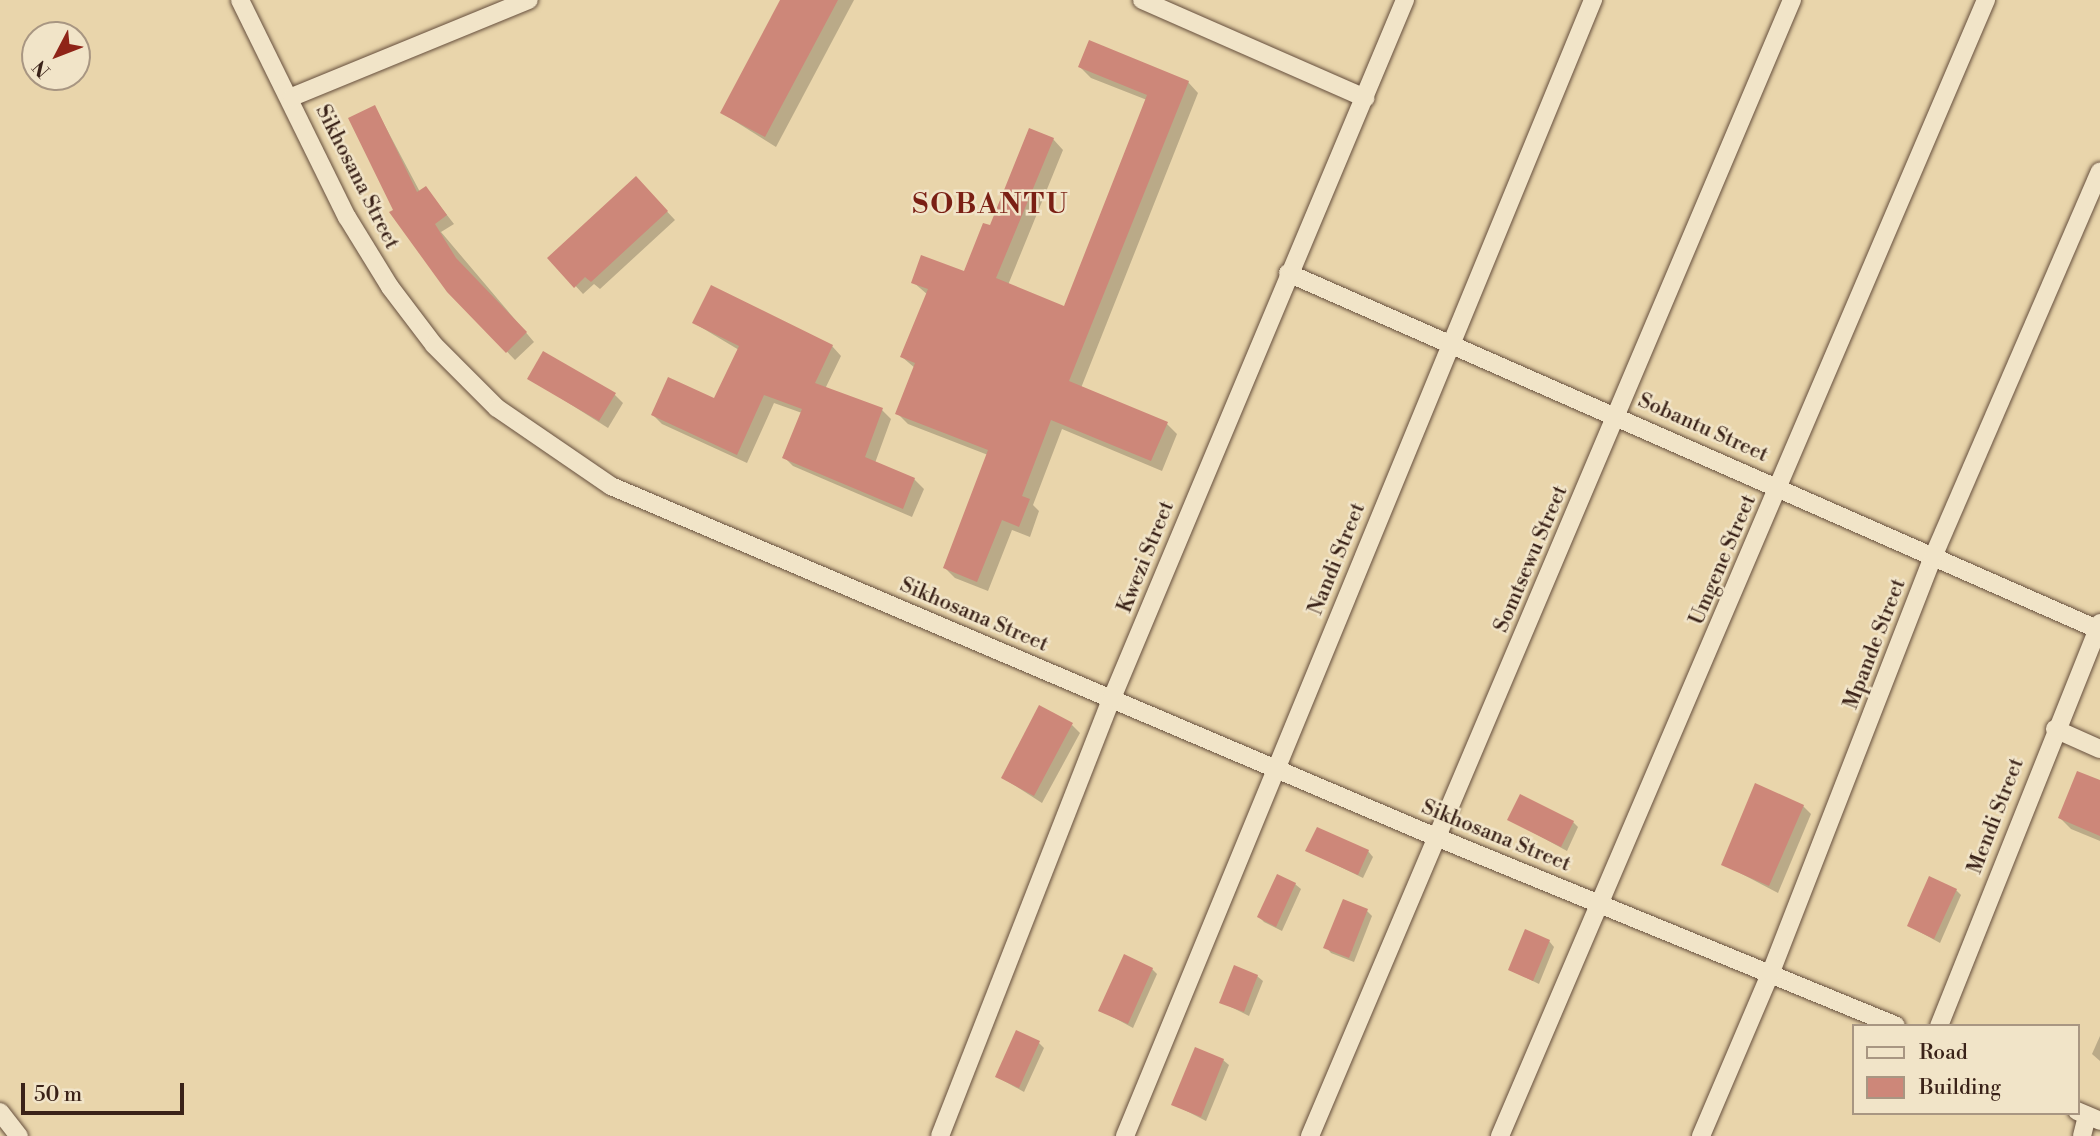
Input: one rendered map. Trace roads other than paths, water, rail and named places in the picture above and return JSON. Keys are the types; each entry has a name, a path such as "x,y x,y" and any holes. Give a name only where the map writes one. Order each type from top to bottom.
{"street":[{"name":"Sikhosana Street","path":"240,0 292,97 347,218 390,288 434,345 497,408 550,448 611,486 1436,837 1771,972 1891,1024"},
{"path":"292,97 529,0"},
{"path":"1142,0 1365,98"},
{"name":"Kwezi Street","path":"940,1136 1112,698 1287,272 1365,98 1405,0"},
{"name":"Nandi Street","path":"1125,1136 1593,0"},
{"name":"Somtsewu Street","path":"1310,1136 1792,0"},
{"name":"Umgene Street","path":"1500,1136 1602,904 1986,0"},
{"name":"Mpande Street","path":"1702,1136 1771,972 1933,557 2100,172"},
{"name":"Sobantu Street","path":"1287,272 1779,486 1933,557 2099,626"},
{"name":"Mendi Street","path":"1939,1024 2055,729 2099,626"},
{"path":"2055,729 2100,748"},
{"path":"0,1112 19,1136"},
{"path":"2082,1136 2088,1116"}],"district":[{"name":"SOBANTU","path":"991,205"}]}
